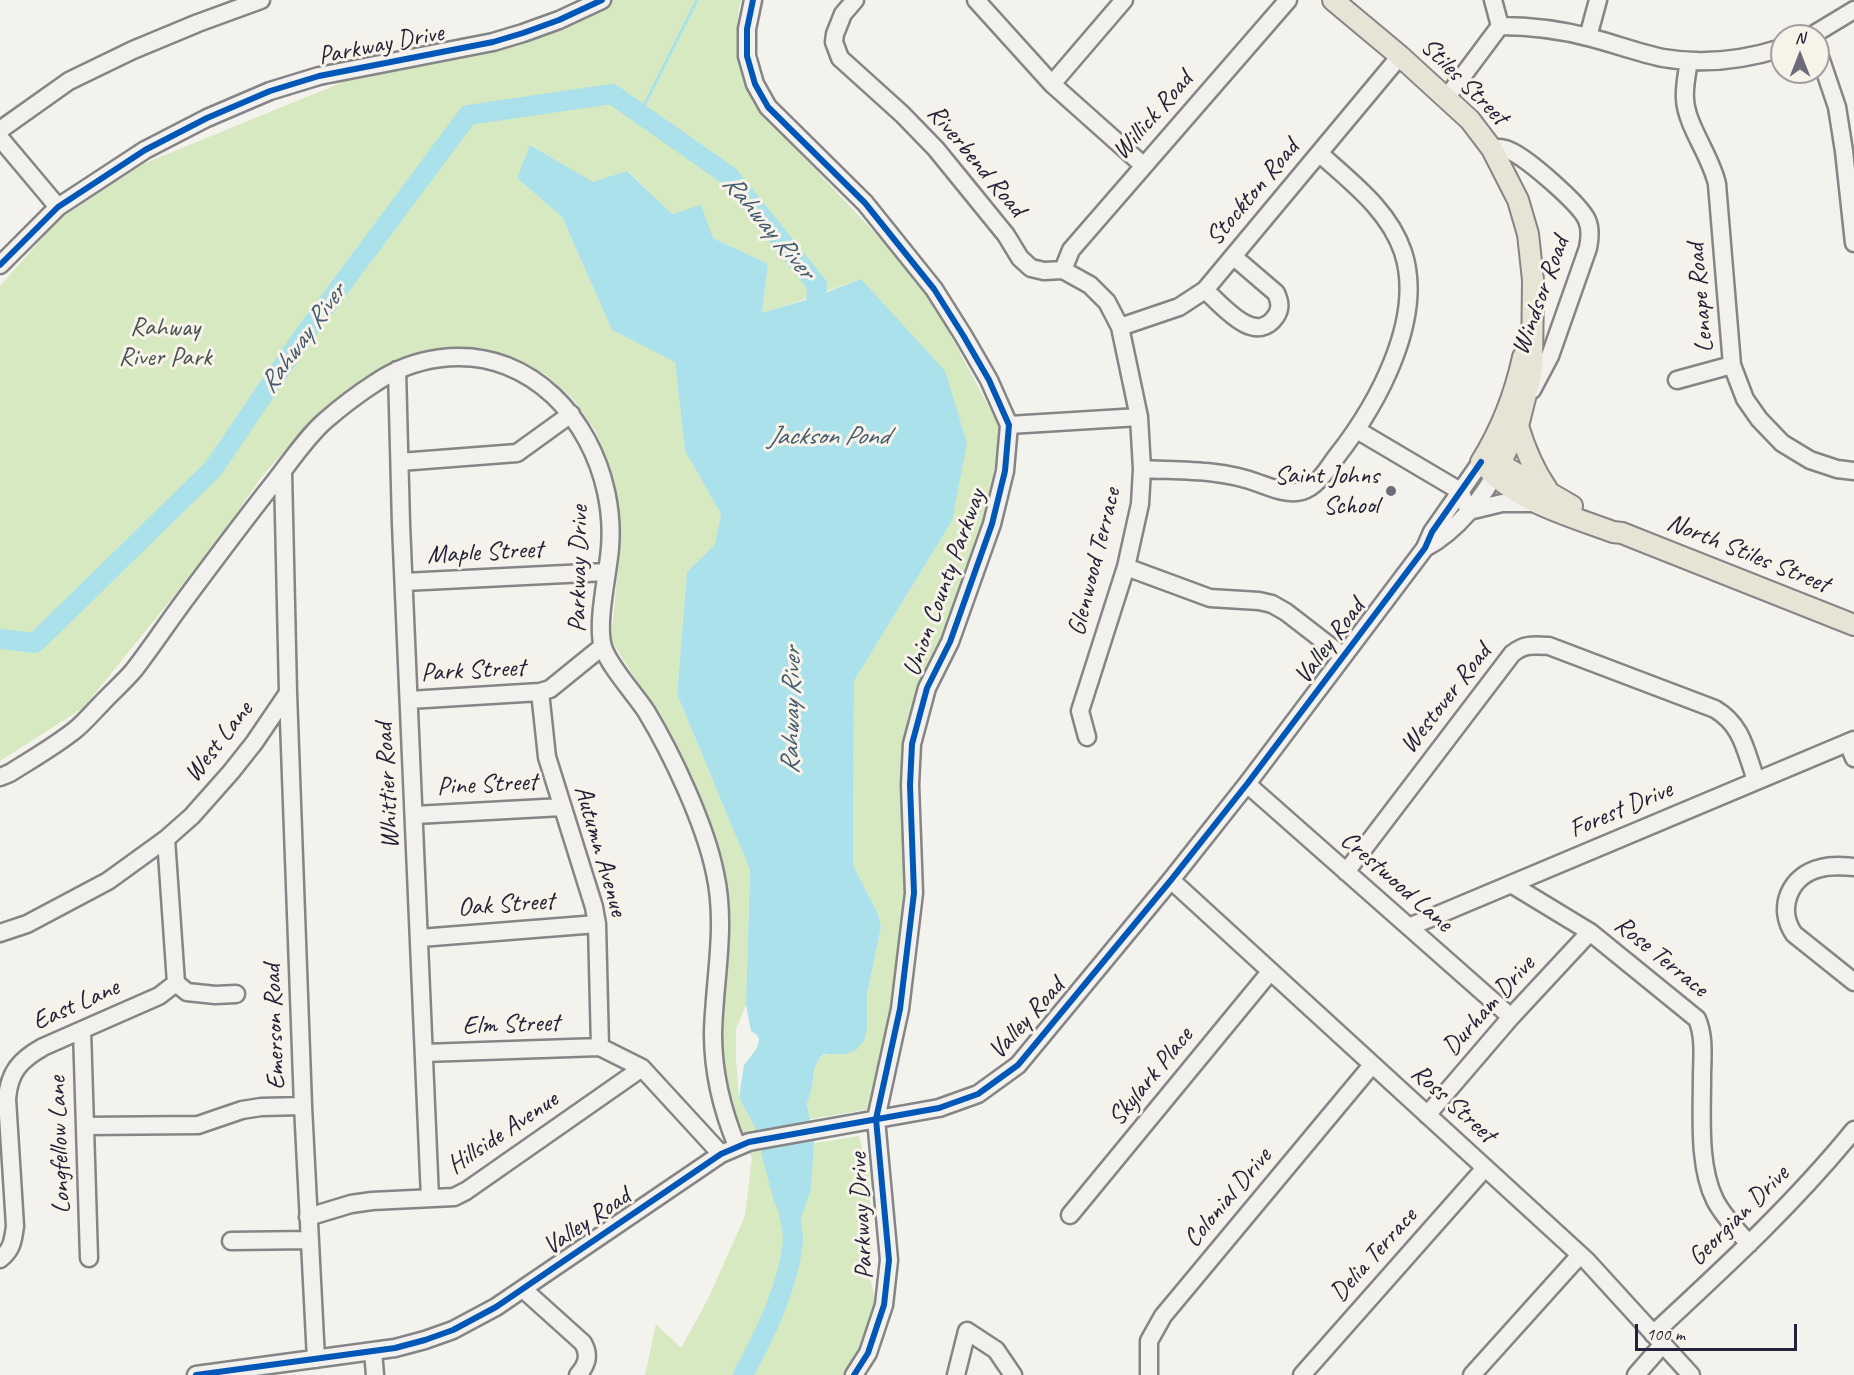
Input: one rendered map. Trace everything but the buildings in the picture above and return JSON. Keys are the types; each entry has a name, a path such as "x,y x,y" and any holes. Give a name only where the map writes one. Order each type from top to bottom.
{"main road":[{"name":"Stiles Street","path":"1333,0 1447,97 1470,120 1492,149 1518,200 1528,234 1533,280 1532,370 1526,402 1518,426 1492,468"},
{"name":"Stiles Street","path":"1492,468 1499,429 1521,365 1526,341 1532,333"},
{"path":"1518,426 1542,498"},
{"name":"North Stiles Street","path":"1492,468 1542,498 1614,527 1622,533 1854,625"}],"street":[{"path":"0,130 69,81 154,41 261,0"},
{"name":"Parkway Drive","path":"0,264 58,207 145,150 207,117 270,91 319,76 493,42 559,20 602,0"},
{"name":"Union County Parkway","path":"753,0 747,29 747,56 755,84 768,107 865,203 934,290 963,334 1009,425 1005,471 992,524 950,642 927,688 912,744 910,785 914,892 900,1010 876,1119"},
{"name":"Riverbend Road","path":"855,0 843,14 835,34 834,42 840,58 902,114 936,149 1006,235 1020,258 1031,268 1044,271 1063,270 1090,285 1107,302 1120,327"},
{"path":"976,0 1052,84 1144,166"},
{"path":"1052,84 1124,0"},
{"name":"Willick Road","path":"1063,270 1071,250 1288,0"},
{"path":"1493,0 1500,26"},
{"path":"1588,37 1598,0"},
{"path":"1830,25 1854,10"},
{"path":"1500,26 1523,26 1588,37 1663,58 1689,61 1740,58 1770,51"},
{"path":"1447,97 1500,26"},
{"name":"Stockton Road","path":"1120,327 1179,307 1206,290 1400,56"},
{"name":"Lenape Road","path":"1689,61 1684,98 1687,111 1714,171 1717,184 1732,365 1745,399 1759,419 1782,443 1810,460 1837,469 1854,471"},
{"path":"1829,84 1837,107 1851,187 1854,243"},
{"path":"0,138 58,207"},
{"name":"Windsor Road","path":"1492,149 1502,148 1519,155 1572,201 1583,213 1589,226 1588,248 1550,356 1526,402"},
{"path":"1142,470 1224,473 1240,476 1273,488 1298,492 1305,490 1317,481 1357,430 1376,397 1395,354 1405,320 1409,279 1398,239 1384,215 1319,153"},
{"path":"1206,290 1248,326 1264,326 1272,321 1279,309 1276,293 1234,256"},
{"name":"Glenwood Terrace","path":"1087,737 1080,711 1126,567 1140,504 1142,470 1139,417 1120,327"},
{"name":"Parkway Drive","path":"0,777 75,730 132,672 323,422 376,382 397,370 421,361 448,357 470,357 494,361 534,380 553,395 571,414 586,437 596,459 605,493 610,531 602,630 603,646 609,660 650,718 680,778 704,835 716,873 720,929 713,1033 714,1061 721,1102 743,1144"},
{"path":"1677,380 1732,365"},
{"name":"Whittier Road","path":"397,370 430,1198"},
{"path":"400,462 517,453 571,414"},
{"path":"1009,425 1139,417"},
{"path":"1357,430 1460,491 1468,511 1502,503 1542,498"},
{"name":"Valley Road","path":"196,1375 232,1373 373,1351 424,1340 453,1330 489,1312 721,1154 743,1144 939,1108 978,1094 1018,1065 1171,880 1247,784 1425,548 1432,532 1460,491 1492,468"},
{"name":"Valley Road","path":"1425,548 1439,541 1468,511 1492,468"},
{"name":"West Lane","path":"0,933 27,924 108,881 166,839 192,816 231,772 288,693 283,472"},
{"path":"1126,567 1210,598 1272,604 1286,612 1343,656"},
{"name":"Maple Street","path":"404,582 606,572"},
{"name":"Westover Road","path":"1346,872 1512,654 1520,647 1531,644 1549,646 1728,717 1738,729 1756,780"},
{"path":"540,692 550,689 603,646"},
{"name":"Park Street","path":"409,700 540,692"},
{"name":"Autumn Avenue","path":"540,692 544,745 594,907 597,924 600,1047"},
{"name":"Emerson Road","path":"288,693 303,1106 316,1359"},
{"name":"Forest Drive","path":"1409,927 1756,780 1852,747"},
{"name":"Crestwood Lane","path":"1247,784 1511,1017"},
{"name":"Pine Street","path":"415,815 562,807"},
{"path":"166,839 176,983 187,992 215,995 236,994"},
{"path":"1854,867 1833,866 1806,873 1794,883 1788,892 1786,902 1788,924 1794,934 1854,982"},
{"name":"Ross Street","path":"1171,880 1580,1255 1691,1375"},
{"name":"Rose Terrace","path":"1511,884 1590,932 1697,1019 1701,1027 1702,1047 1702,1141 1710,1185 1716,1202 1749,1244"},
{"name":"Oak Street","path":"420,938 597,924"},
{"name":"Durham Drive","path":"1427,1115 1511,1017 1590,932"},
{"name":"Skylark Place","path":"1070,1215 1270,972"},
{"name":"East Lane","path":"0,1259 9,1251 13,1243 15,1226 4,1121 8,1083 16,1068 28,1055 159,996 176,983"},
{"name":"Longfellow Lane","path":"82,1030 89,1258"},
{"path":"600,1047 642,1068 721,1154"},
{"name":"Elm Street","path":"424,1053 600,1047"},
{"name":"Colonial Drive","path":"1149,1375 1149,1341 1162,1316 1372,1065"},
{"name":"Hillside Avenue","path":"308,1217 351,1204 454,1197 466,1191 642,1068"},
{"path":"85,1126 198,1125 242,1110 303,1106"},
{"name":"Parkway Drive","path":"854,1375 868,1353 884,1305 889,1260 876,1119"},
{"name":"Georgian Drive","path":"1658,1339 1819,1173 1854,1130"},
{"name":"Delia Terrace","path":"1302,1375 1485,1168"},
{"path":"231,1241 310,1240"},
{"path":"1472,1375 1580,1255"},
{"path":"523,1289 583,1343 587,1350 586,1364 578,1375"},
{"path":"956,1375 967,1331 996,1350 1013,1375"},
{"path":"1636,1375 1658,1339"},
{"path":"373,1351 375,1375"}],"green space":[{"name":"Rahway River Park","path":"611,0 741,0 737,29 739,44 746,73 763,114 924,285 1002,432 984,515 950,631 918,697 909,915 876,1108 810,1119 807,1104 814,1070 820,1057 867,1029 867,995 881,927 878,914 853,865 854,681 952,521 861,279 762,314 768,264 713,238 672,215 628,171 593,183 531,145 517,178 562,217 612,330 675,361 685,451 721,514 716,545 687,572 677,694 750,870 746,1005 736,1029 736,1059 739,1098 755,1125 760,1152 859,1136 869,1174 872,1246 868,1269 875,1300 851,1375 645,1375 656,1324 681,1348 708,1299 745,1216 752,1158 727,1097 720,1062 725,887 720,858 653,707 611,640 620,548 609,468 595,430 573,399 545,374 506,355 471,349 434,350 390,366 353,386 307,425 259,480 216,544 83,708 0,761 0,286 59,219 143,164 343,82 419,64 485,52 546,31 601,7"}],"water":[{"name":"Jackson Pond","path":"530,145 593,182 627,171 672,214 701,205 713,238 768,264 762,313 812,298 861,279 945,371 967,443 952,521 854,681 853,865 878,914 881,927 867,995 867,1029 864,1041 856,1050 846,1054 825,1054 820,1057 814,1070 807,1104 814,1142 811,1189 793,1240 774,1202 754,1125 739,1098 744,1065 757,1048 759,1040 757,1035 751,1031 746,1005 750,870 677,694 687,572 715,545 721,514 685,451 675,362 612,330 562,217 517,178"}],"waterway":[{"path":"640,114 697,0"},
{"name":"Rahway River","path":"0,639 35,643 213,469 299,342 468,115 612,94 729,176 817,285 815,321"},
{"name":"Rahway River","path":"743,1375 781,1294 793,1241 789,1214"}],"cycle path":[{"path":"0,265 58,207 145,150 207,118 270,91 319,76 493,42 559,20 602,0"},
{"path":"753,0 747,29 747,56 755,84 768,107 865,203 934,289 989,380 1009,425 1005,471 992,524 950,642 927,688 912,744 910,785 914,893 900,1009 876,1119 889,1260 884,1305 868,1353 854,1375"},
{"path":"196,1375 395,1348 453,1330 496,1307 721,1154 749,1142 939,1108 978,1094 1018,1065 1171,880 1247,784 1425,548 1432,532 1481,462"}],"place":[{"name":"Saint Johns School","path":"1391,491"}]}
